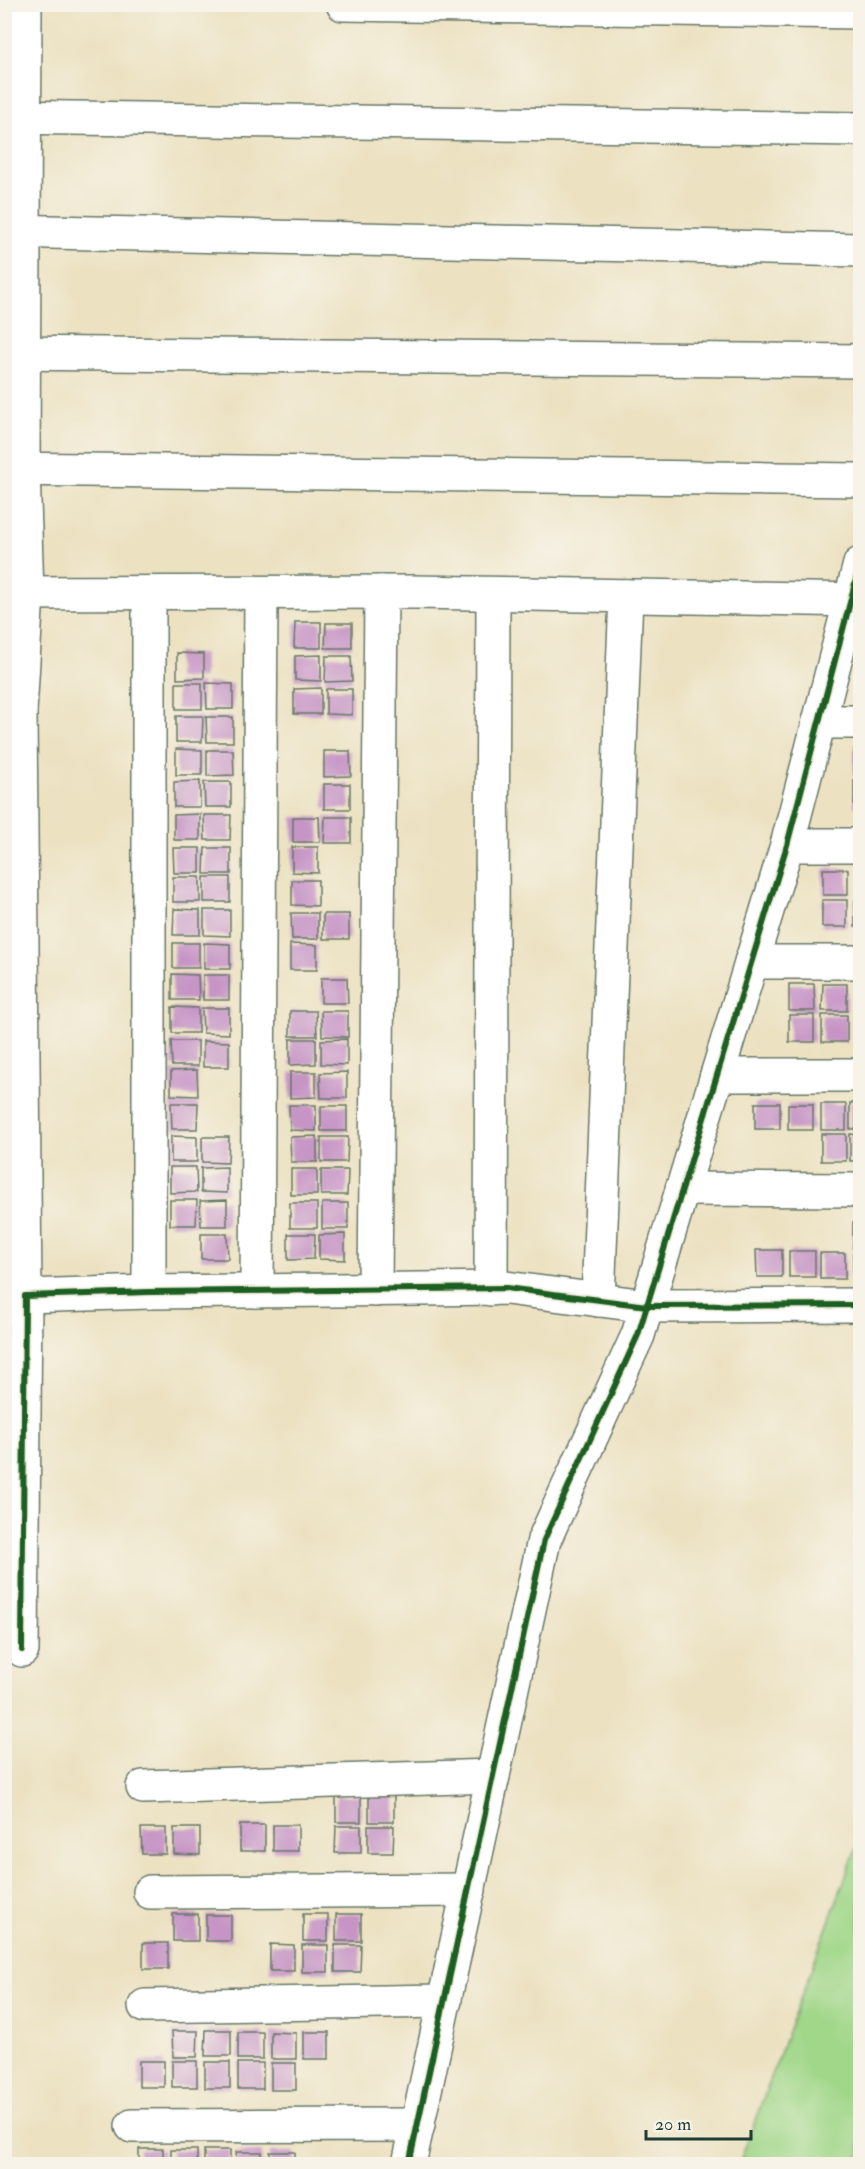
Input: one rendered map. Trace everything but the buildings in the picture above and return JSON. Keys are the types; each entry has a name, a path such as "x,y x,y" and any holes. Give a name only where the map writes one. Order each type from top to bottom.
{"street":[{"path":"22,1650 15,1296 12,712 16,593 14,117 25,4"},
{"path":"343,4 861,12"},
{"path":"14,117 861,129"},
{"path":"14,231 861,250"},
{"path":"14,353 861,361"},
{"path":"14,469 861,480"},
{"path":"409,2164 544,1540 638,1335 787,845 819,722 856,600 861,564"},
{"path":"257,1291 261,592"},
{"path":"16,593 381,592 856,600"},
{"path":"375,1290 381,592"},
{"path":"149,593 149,1292"},
{"path":"491,1289 493,594"},
{"path":"598,1300 626,596"},
{"path":"819,722 861,722"},
{"path":"787,845 861,845"},
{"path":"751,962 861,962"},
{"path":"717,1075 861,1075"},
{"path":"682,1189 861,1190"},
{"path":"15,1296 149,1292 506,1288 647,1306 861,1305"},
{"path":"143,1787 493,1776"},
{"path":"150,1892 469,1890"},
{"path":"145,2006 445,2001"},
{"path":"132,2126 418,2125"}],"green space":[{"path":"860,1838 860,2164 739,2164"}],"cycle path":[{"path":"409,2164 544,1540 638,1335 787,845 860,564"},
{"path":"22,1650 25,1296 149,1292 506,1288 647,1306 860,1305"}]}
